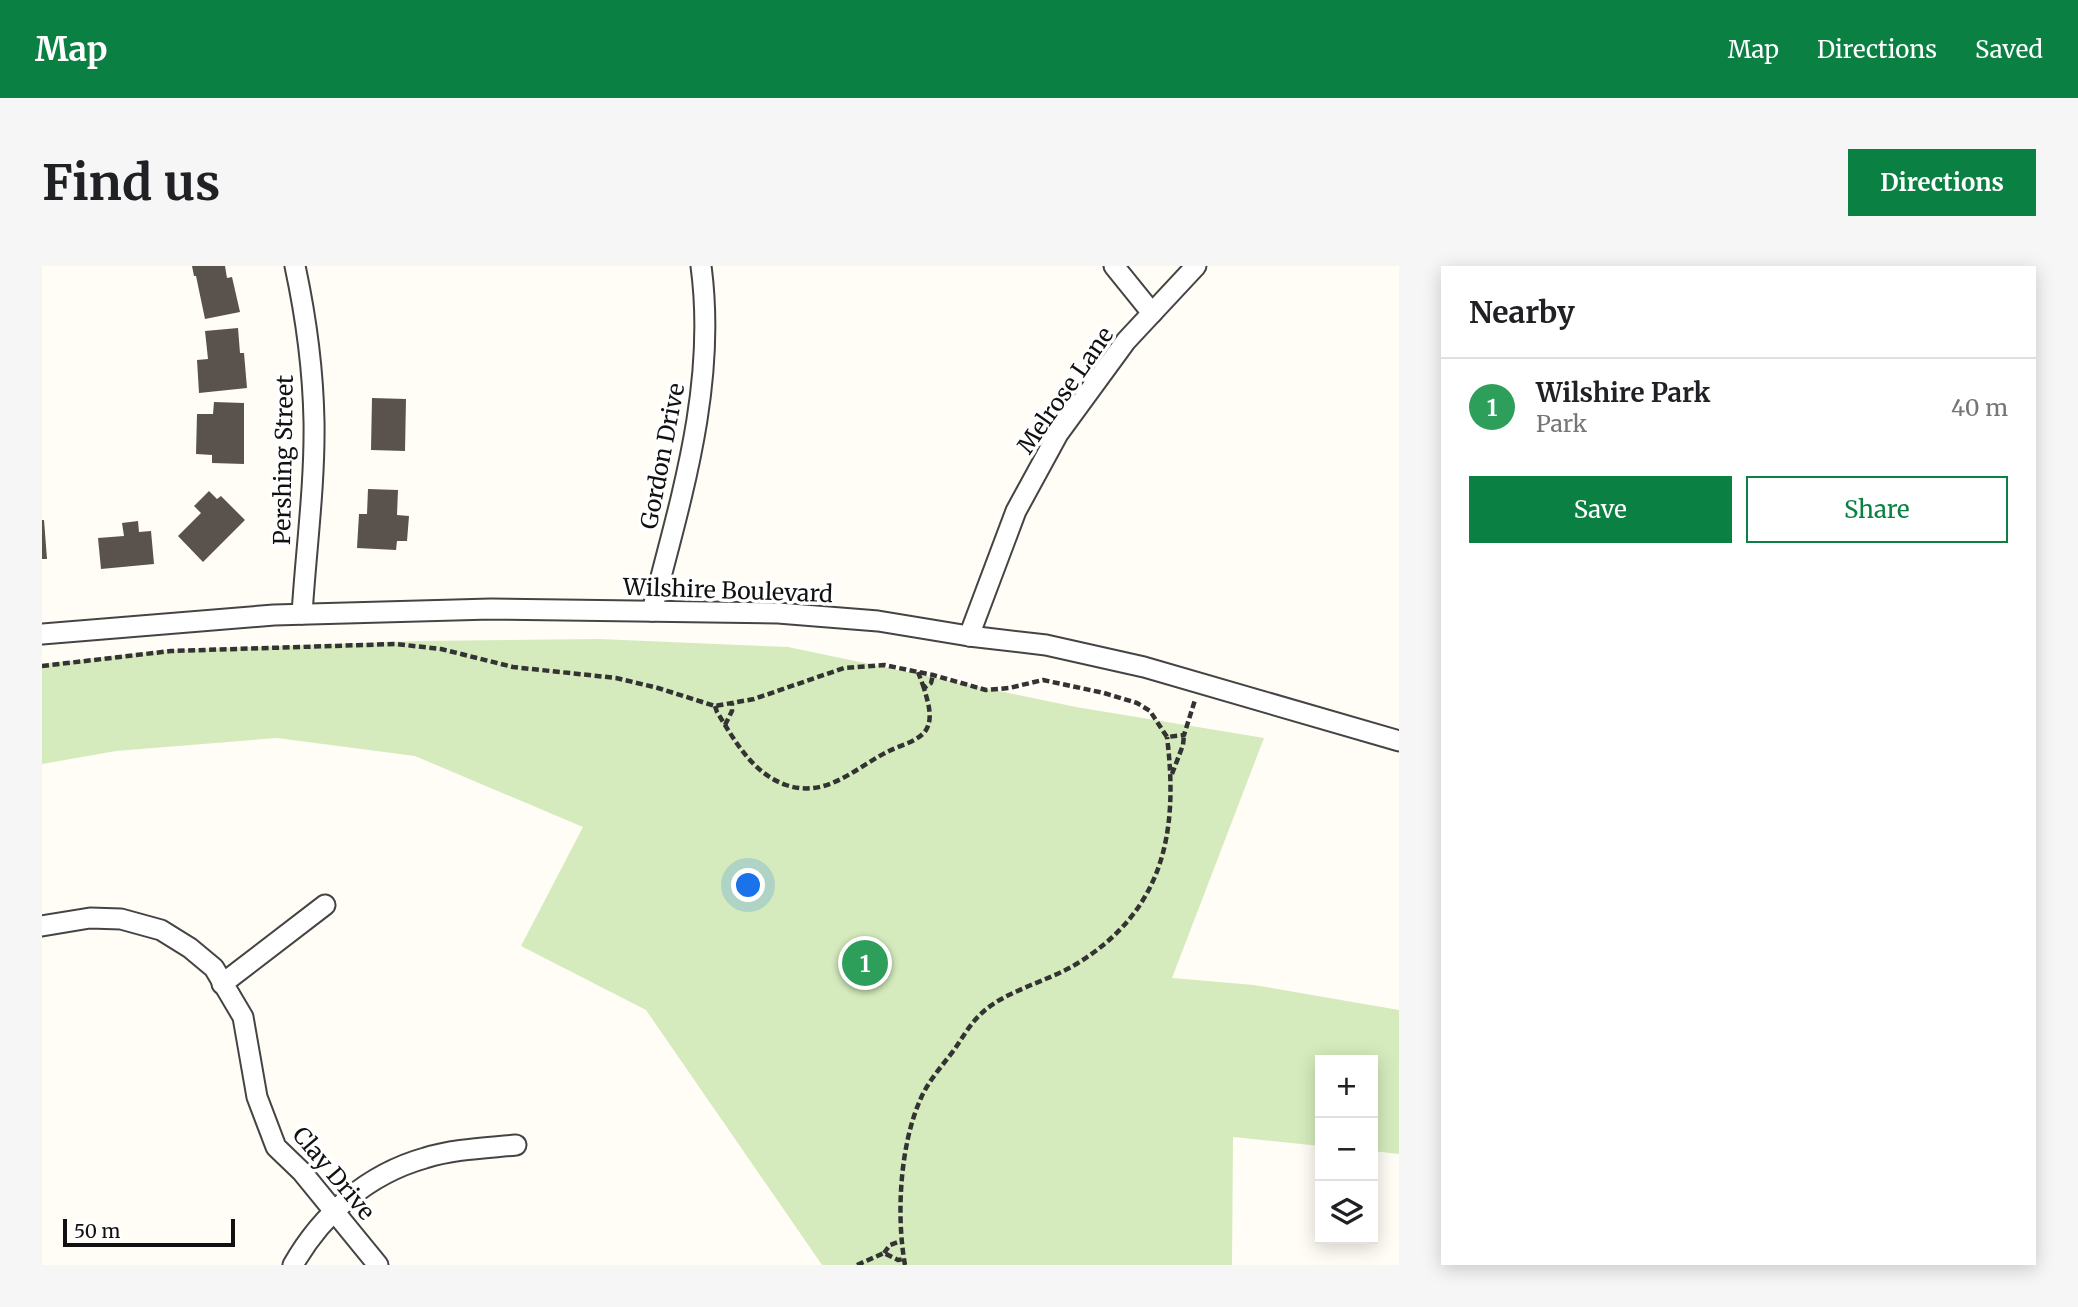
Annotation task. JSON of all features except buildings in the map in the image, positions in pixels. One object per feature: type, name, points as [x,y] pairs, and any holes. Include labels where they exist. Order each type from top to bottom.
[{"type":"street","name":"Pershing Street","points":[[295,266],[309,344],[314,420],[302,614]]},
{"type":"street","name":"Gordon Drive","points":[[652,611],[692,453],[702,392],[705,331],[701,266]]},
{"type":"street","points":[[1114,266],[1152,313]]},
{"type":"street","name":"Melrose Lane","points":[[969,636],[1016,511],[1058,434],[1126,341],[1196,266]]},
{"type":"street","name":"Wilshire Boulevard","points":[[42,634],[302,614],[491,609],[778,613],[878,621],[1045,645],[1144,667],[1399,741]]},
{"type":"street","points":[[222,984],[325,905]]},
{"type":"street","name":"Clay Drive","points":[[42,926],[90,918],[121,919],[161,930],[190,948],[214,968],[243,1017],[257,1097],[276,1147],[302,1172],[378,1265]]},
{"type":"street","points":[[293,1265],[304,1245],[334,1211],[360,1189],[393,1170],[425,1158],[458,1151],[516,1145]]},
{"type":"path","points":[[42,666],[171,651],[396,644],[441,649],[513,667],[616,678],[715,705],[754,699],[844,668],[884,664],[986,690],[1043,680],[1104,692],[1137,703],[1150,711],[1167,737],[1172,776],[1170,822],[1162,862],[1122,930],[1072,966],[982,1012],[932,1077],[913,1116],[906,1144],[901,1241],[904,1262],[884,1253]]},
{"type":"path","points":[[715,705],[748,759],[774,780],[788,786],[806,788],[843,780],[888,751],[920,737],[926,730],[930,712],[918,671]]},
{"type":"path","points":[[924,688],[931,683],[933,675]]},
{"type":"path","points":[[725,725],[732,711],[732,703]]},
{"type":"path","points":[[1172,776],[1191,716]]},
{"type":"path","points":[[1167,737],[1184,735]]},
{"type":"path","points":[[857,1265],[884,1253],[890,1245],[901,1241]]},
{"type":"green space","points":[[599,639],[788,647],[1076,707],[1264,738],[1172,978],[1254,985],[1399,1010],[1399,1154],[1378,1152],[1378,1055],[1315,1055],[1315,1145],[1233,1137],[1232,1265],[822,1265],[646,1010],[521,946],[583,827],[415,756],[277,738],[116,751],[42,764],[42,664],[168,650],[418,641]]},
{"type":"place","name":"Wilshire Park","points":[[865,963]]}]
